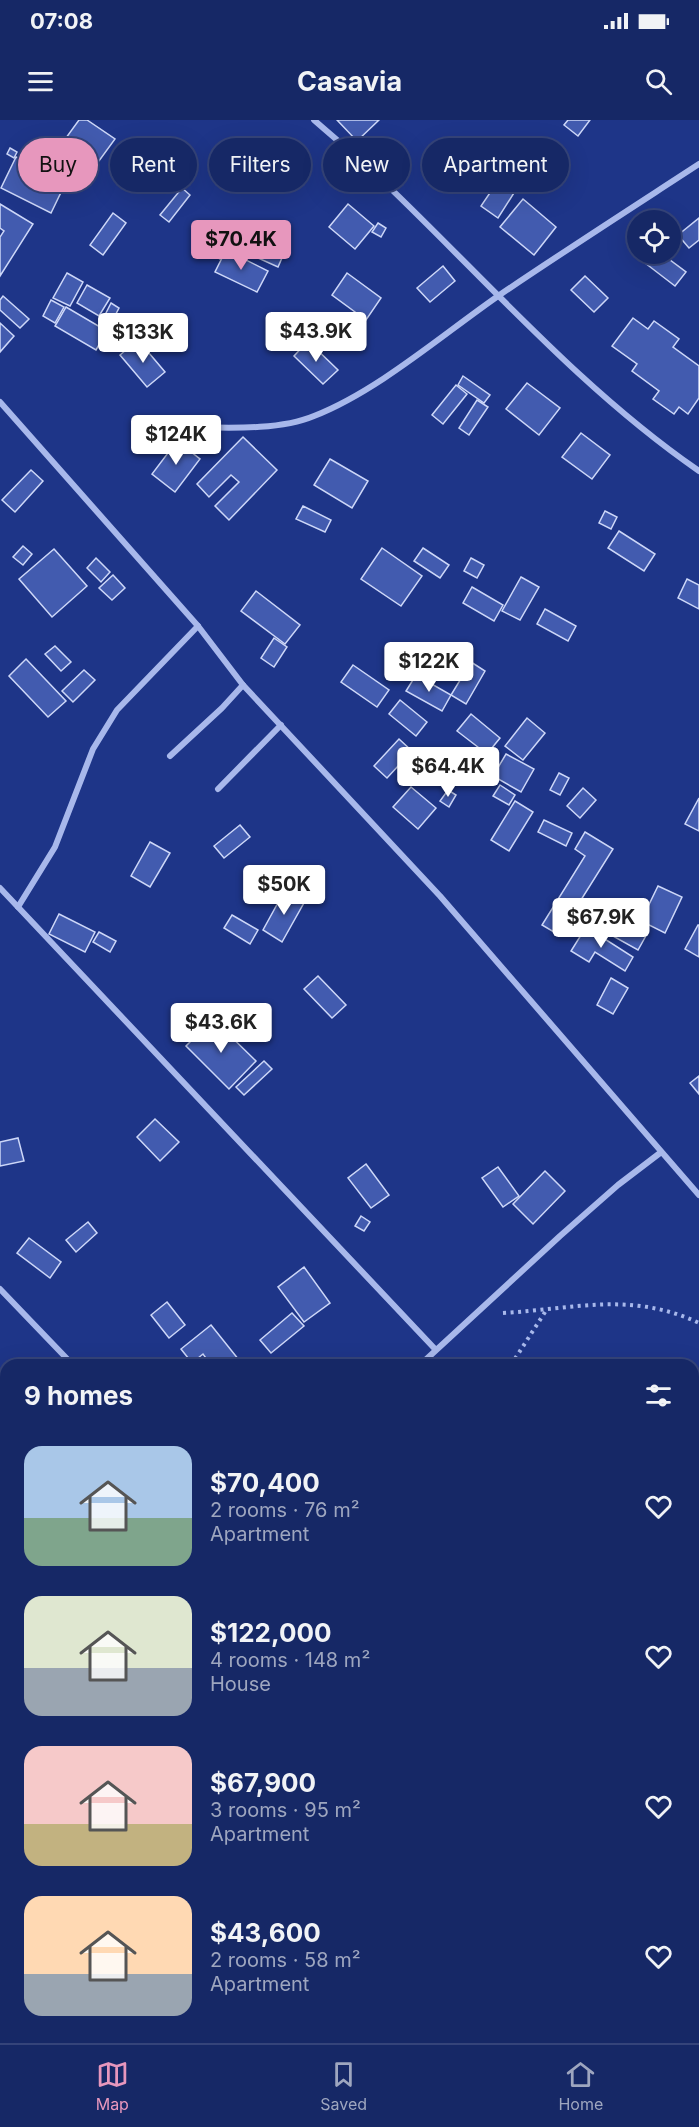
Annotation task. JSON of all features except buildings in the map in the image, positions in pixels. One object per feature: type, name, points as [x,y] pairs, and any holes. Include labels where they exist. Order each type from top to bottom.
[{"type":"street","points":[[314,120],[389,186],[579,375],[664,447],[699,471]]},
{"type":"street","points":[[178,427],[240,427],[284,423],[312,417],[345,401],[408,361],[499,296],[699,164]]},
{"type":"street","points":[[0,402],[198,627],[243,685],[440,896],[699,1196]]},
{"type":"street","points":[[18,907],[55,847],[93,749],[117,710],[198,627]]},
{"type":"street","points":[[170,756],[222,708],[243,685]]},
{"type":"street","points":[[218,789],[280,725]]},
{"type":"street","points":[[0,888],[435,1349]]},
{"type":"street","points":[[426,1359],[618,1185],[660,1153]]},
{"type":"street","points":[[0,1289],[67,1359]]},
{"type":"path","points":[[473,1315],[630,1303],[674,1311],[699,1323]]},
{"type":"path","points":[[516,1359],[548,1309]]}]
